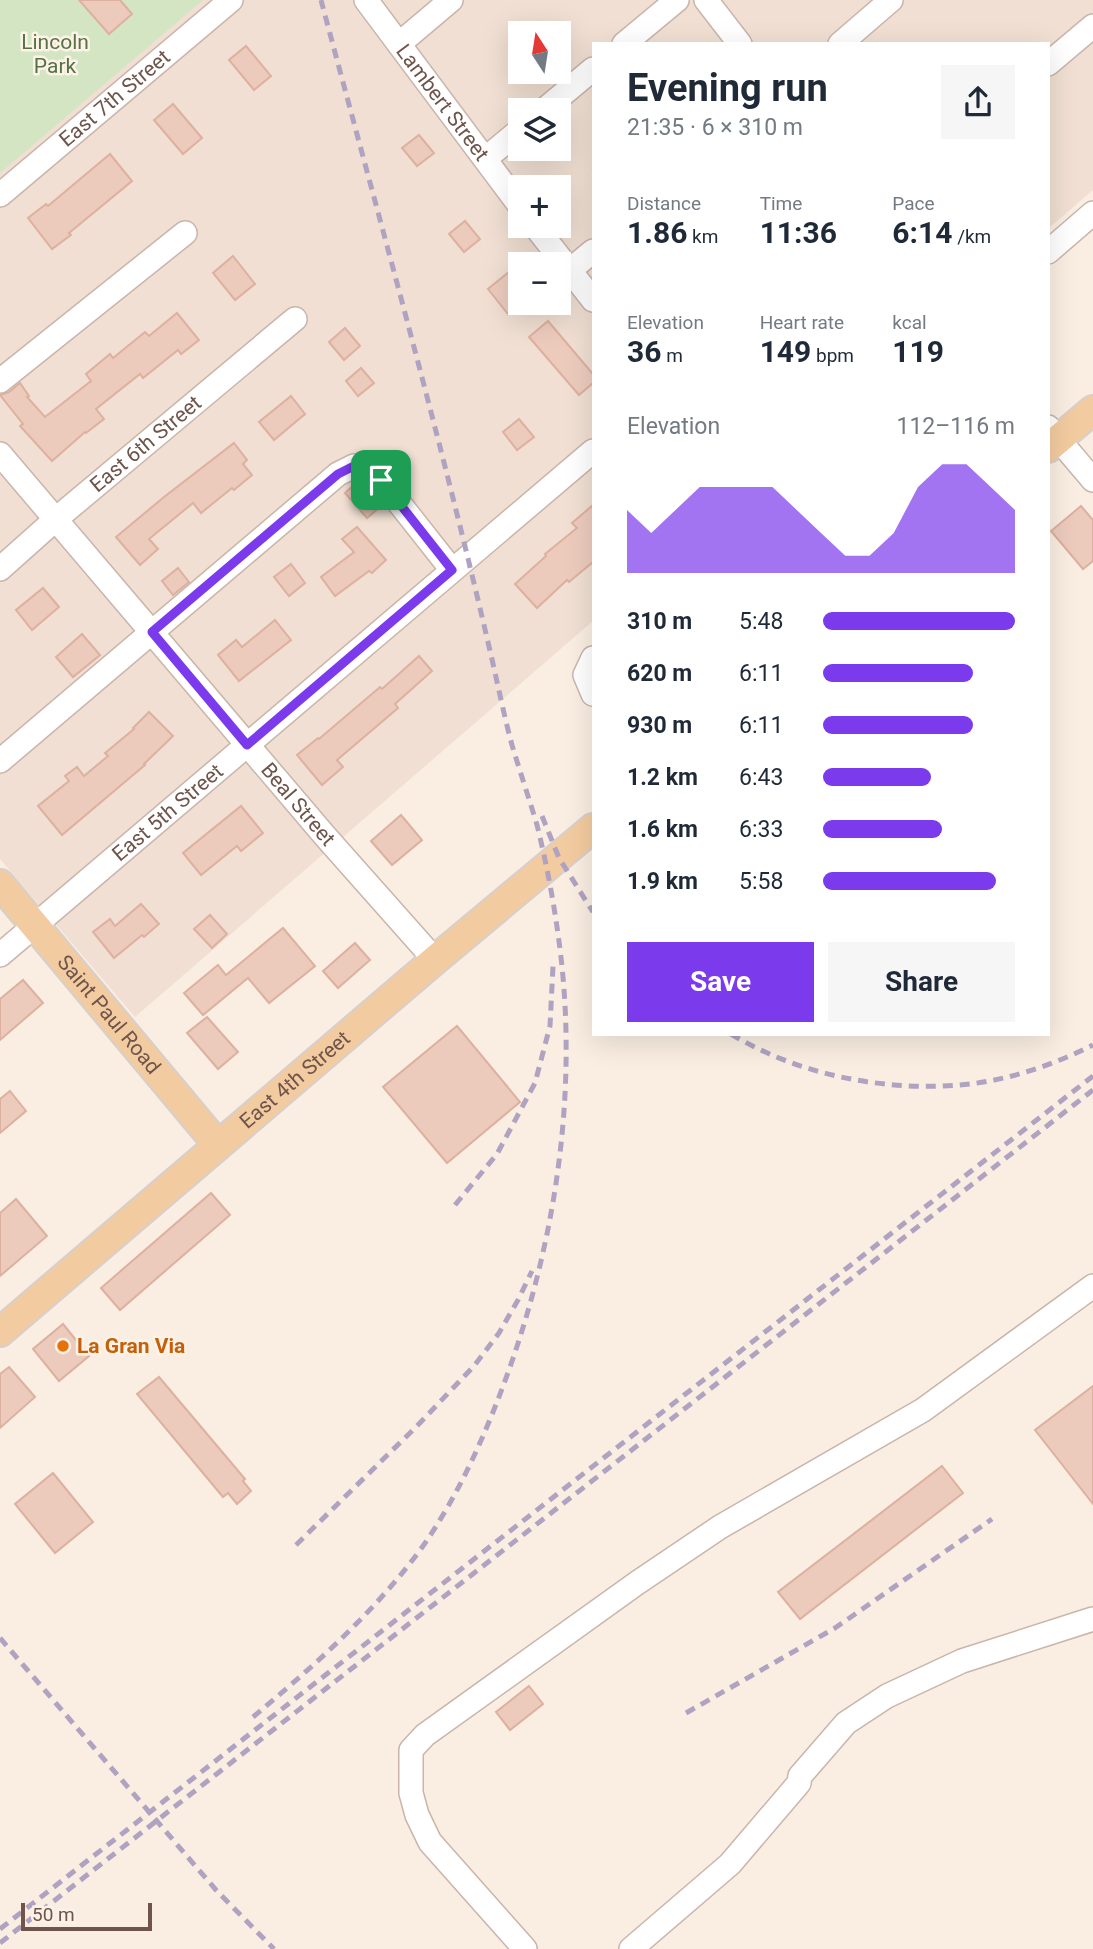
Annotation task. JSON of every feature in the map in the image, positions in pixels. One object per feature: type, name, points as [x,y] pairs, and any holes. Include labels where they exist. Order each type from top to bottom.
[{"type":"main road","points":[[1052,438],[1093,410]]},
{"type":"main road","name":"East 4th Street","points":[[0,1332],[592,829]]},
{"type":"main road","name":"Saint Paul Road","points":[[0,884],[218,1144]]},
{"type":"street","name":"East 7th Street","points":[[0,195],[231,0]]},
{"type":"street","name":"Lambert Street","points":[[366,0],[508,190]]},
{"type":"street","points":[[398,44],[451,0]]},
{"type":"street","points":[[626,42],[677,0]]},
{"type":"street","points":[[706,0],[738,42]]},
{"type":"street","points":[[842,42],[891,0]]},
{"type":"street","points":[[1050,62],[1093,26]]},
{"type":"street","points":[[558,98],[592,70]]},
{"type":"street","points":[[485,159],[508,140]]},
{"type":"street","points":[[1050,250],[1093,213]]},
{"type":"street","points":[[0,382],[185,233]]},
{"type":"street","points":[[544,238],[555,252]]},
{"type":"street","points":[[571,269],[592,252]]},
{"type":"street","points":[[571,273],[592,299]]},
{"type":"street","name":"East 6th Street","points":[[0,569],[295,319]]},
{"type":"street","points":[[1052,438],[1093,480]]},
{"type":"street","name":"East 5th Street","points":[[0,956],[592,452]]},
{"type":"street","name":"Beal Street","points":[[0,454],[325,836],[435,960]]},
{"type":"street","points":[[0,761],[338,474],[354,466],[381,480],[452,570]]},
{"type":"street","points":[[592,660],[585,676],[592,692]]},
{"type":"street","points":[[525,1949],[430,1842],[417,1815],[411,1793],[411,1751],[425,1735],[637,1583],[720,1527],[923,1410],[1093,1286]]},
{"type":"street","points":[[631,1949],[730,1864],[846,1723],[887,1696],[962,1661],[1093,1619]]},
{"type":"shaded area","points":[[0,0],[1093,0],[1093,190],[1050,227],[1050,42],[592,42],[592,622],[135,1017],[0,859]]},
{"type":"green space","name":"Lincoln Park","points":[[0,0],[203,0],[0,173]]},
{"type":"building","points":[[79,0],[120,0],[132,14],[109,34]]},
{"type":"building","points":[[246,46],[271,76],[254,90],[229,60]]},
{"type":"building","points":[[173,104],[202,138],[183,154],[154,120]]},
{"type":"building","points":[[419,135],[434,153],[417,166],[402,148]]},
{"type":"building","points":[[110,154],[132,181],[52,249],[28,218],[46,204],[48,206]]},
{"type":"building","points":[[465,221],[480,239],[464,252],[449,234]]},
{"type":"building","points":[[233,256],[255,284],[235,300],[213,273]]},
{"type":"building","points":[[508,273],[508,314],[488,289]]},
{"type":"building","points":[[177,313],[199,340],[181,354],[178,350],[143,378],[140,374],[96,409],[104,419],[52,461],[20,426],[23,424],[0,395],[20,383],[29,396],[27,397],[45,417],[91,381],[86,374],[110,354],[113,358],[145,332],[149,336]]},
{"type":"building","points":[[548,321],[592,373],[592,384],[579,395],[529,337]]},
{"type":"building","points":[[345,328],[360,346],[344,360],[329,342]]},
{"type":"building","points":[[361,368],[374,383],[358,396],[346,381]]},
{"type":"building","points":[[291,396],[305,414],[274,440],[259,422]]},
{"type":"building","points":[[519,419],[534,437],[517,450],[503,432]]},
{"type":"building","points":[[234,443],[247,460],[243,464],[252,475],[201,513],[193,503],[149,539],[158,549],[140,565],[116,537]]},
{"type":"building","points":[[356,483],[365,487],[381,506],[367,518],[345,493]]},
{"type":"building","points":[[592,506],[592,563],[569,582],[567,580],[537,608],[515,584],[546,556],[545,554],[577,528],[572,523]]},
{"type":"building","points":[[1081,506],[1093,520],[1093,561],[1083,569],[1051,531]]},
{"type":"building","points":[[357,527],[386,560],[372,573],[369,571],[335,596],[321,577],[354,552],[342,539]]},
{"type":"building","points":[[291,564],[305,583],[289,596],[274,577]]},
{"type":"building","points":[[178,568],[189,582],[173,595],[162,581]]},
{"type":"building","points":[[43,588],[59,607],[32,630],[16,610]]},
{"type":"building","points":[[275,620],[291,640],[239,681],[218,655],[236,640],[242,647]]},
{"type":"building","points":[[82,634],[100,655],[73,677],[56,657]]},
{"type":"building","points":[[419,656],[432,671],[395,704],[398,708],[337,760],[343,767],[322,785],[297,755],[380,687],[382,689]]},
{"type":"building","points":[[149,712],[173,736],[145,765],[62,835],[38,806],[69,781],[65,776],[77,767],[84,776],[108,756],[105,753],[134,729]]},
{"type":"building","points":[[241,806],[263,833],[241,851],[237,846],[201,875],[183,853]]},
{"type":"building","points":[[401,815],[422,840],[392,865],[371,841]]},
{"type":"building","points":[[141,904],[159,924],[114,958],[93,932],[110,919],[115,926]]},
{"type":"building","points":[[210,915],[227,934],[212,948],[194,929]]},
{"type":"building","points":[[283,928],[315,966],[269,1003],[248,978],[203,1015],[184,993],[218,965],[226,975]]},
{"type":"building","points":[[355,943],[370,960],[338,988],[323,971]]},
{"type":"building","points":[[23,980],[43,1003],[0,1040],[0,999]]},
{"type":"building","points":[[207,1017],[238,1052],[218,1069],[187,1033]]},
{"type":"building","points":[[457,1026],[520,1102],[447,1163],[383,1087]]},
{"type":"building","points":[[10,1091],[26,1111],[0,1133],[0,1099]]},
{"type":"building","points":[[211,1193],[230,1215],[120,1310],[101,1288]]},
{"type":"building","points":[[16,1199],[47,1236],[0,1276],[0,1213]]},
{"type":"building","points":[[63,1324],[89,1356],[59,1381],[33,1349]]},
{"type":"building","points":[[9,1367],[35,1397],[0,1428],[0,1374]]},
{"type":"building","points":[[159,1377],[245,1479],[243,1481],[251,1491],[237,1504],[228,1493],[223,1497],[137,1394]]},
{"type":"building","points":[[1093,1386],[1093,1504],[1035,1430]]},
{"type":"building","points":[[942,1466],[963,1493],[800,1619],[778,1592]]},
{"type":"building","points":[[53,1473],[93,1522],[55,1553],[15,1504]]},
{"type":"building","points":[[529,1686],[543,1704],[510,1730],[496,1712]]},
{"type":"railway","points":[[253,1717],[321,1658],[365,1615],[423,1546],[454,1496],[495,1407],[516,1351],[533,1293],[547,1234],[564,1115],[564,994],[549,880],[537,825],[509,734],[430,409],[321,0]]},
{"type":"railway","points":[[542,816],[559,858],[592,910]]},
{"type":"railway","points":[[455,1205],[497,1154],[535,1083],[550,1026],[553,966]]},
{"type":"railway","points":[[735,1036],[758,1049],[816,1071],[846,1078],[909,1086],[970,1084],[1002,1078],[1048,1064],[1093,1045]]},
{"type":"railway","points":[[0,1929],[1093,1076]]},
{"type":"railway","points":[[0,1943],[1093,1090]]},
{"type":"railway","points":[[296,1545],[474,1366],[499,1333],[532,1271]]},
{"type":"railway","points":[[686,1713],[835,1628],[992,1519]]},
{"type":"railway","points":[[0,1638],[216,1890],[274,1949]]},
{"type":"place","name":"La Gran Via","points":[[63,1346]]},
{"type":"route","points":[[354,466],[381,480],[452,570],[247,745],[152,632],[338,474],[354,466]]}]
